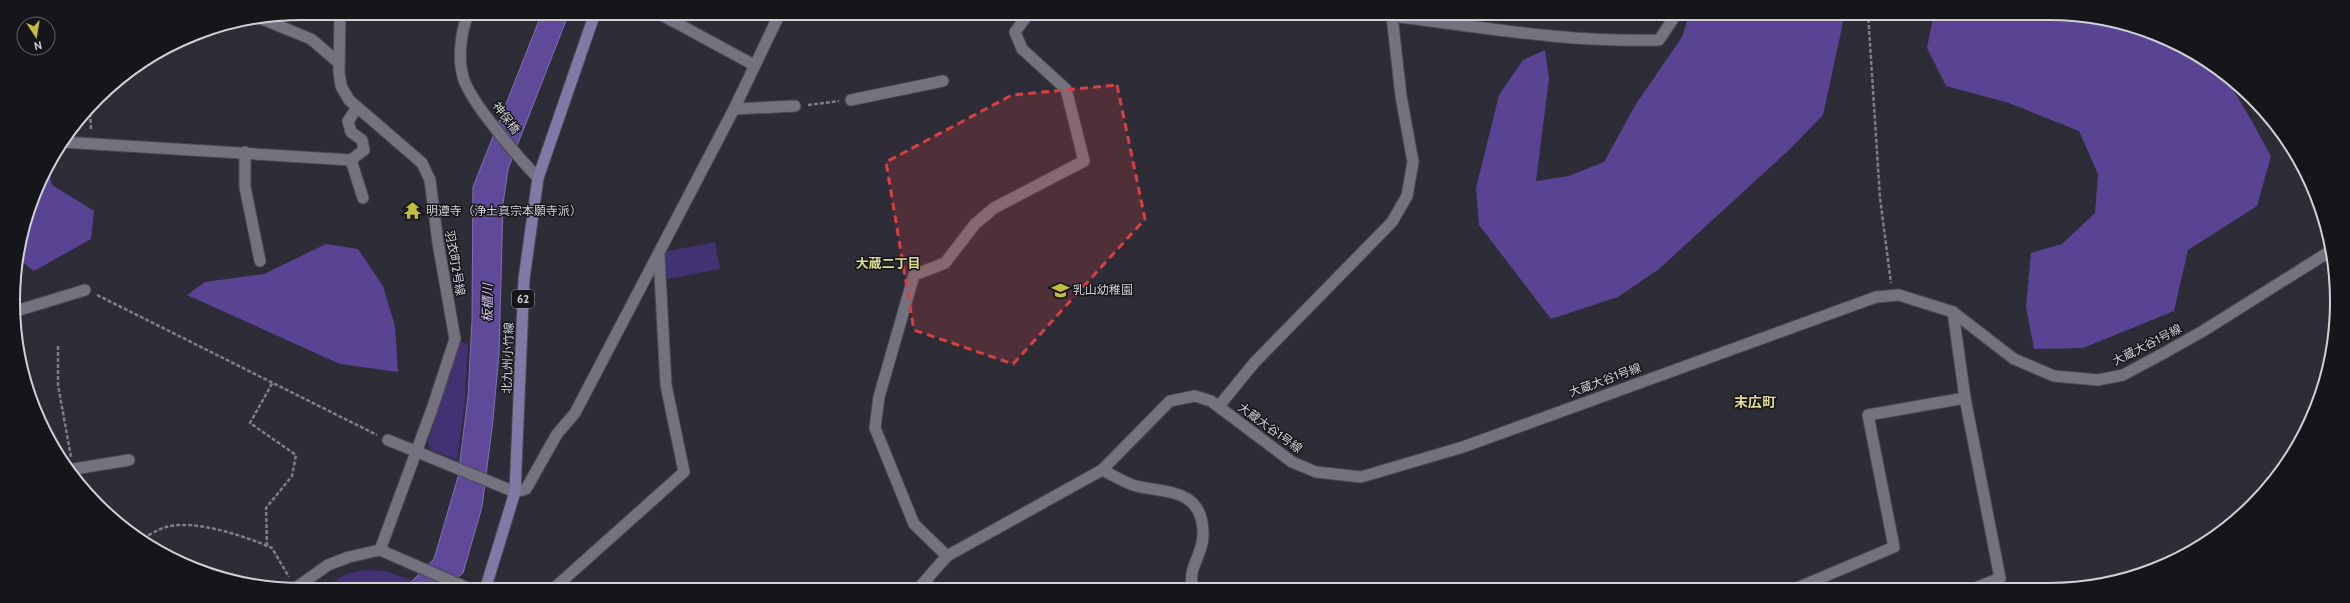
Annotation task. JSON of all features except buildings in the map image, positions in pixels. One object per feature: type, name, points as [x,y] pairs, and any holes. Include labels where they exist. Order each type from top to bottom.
[{"type":"main road","name":"北九州小竹線","points":[[486,583],[515,492],[524,279],[538,178],[593,20]]},
{"type":"street","name":"羽衣町2号線","points":[[340,20],[339,63],[341,86],[349,100],[357,108],[422,163],[430,180],[438,244],[455,339],[380,550]]},
{"type":"street","name":"神保橋","points":[[466,20],[460,49],[464,79],[471,94],[519,158],[538,178]]},
{"type":"street","points":[[671,20],[754,65]]},
{"type":"street","points":[[388,440],[415,453],[515,492],[526,489],[557,434],[575,413],[659,256],[734,109],[776,20]]},
{"type":"street","points":[[947,556],[914,524],[875,428],[879,397],[914,275],[945,263],[975,224],[994,208],[1084,161],[1066,89],[1022,49],[1015,32],[1024,20]]},
{"type":"street","points":[[1219,406],[1254,363],[1392,222],[1406,196],[1414,162],[1401,96],[1392,20]]},
{"type":"street","points":[[1423,20],[1522,33],[1623,41],[1659,40],[1672,20]]},
{"type":"street","points":[[269,22],[311,39],[339,63]]},
{"type":"street","points":[[851,100],[943,81]]},
{"type":"street","points":[[734,109],[796,106]]},
{"type":"street","points":[[69,142],[245,152],[351,160],[364,150],[362,140],[351,132],[348,121],[357,108]]},
{"type":"street","points":[[245,152],[245,187],[260,261]]},
{"type":"street","points":[[351,160],[363,198]]},
{"type":"street","name":"大蔵大谷1号線","points":[[923,583],[947,556],[1102,470],[1170,401],[1195,396],[1219,406],[1292,462],[1316,472],[1361,477],[1463,447],[1840,308],[1876,297],[1899,294],[1953,312],[2014,359],[2054,376],[2098,380],[2123,375],[2203,331],[2326,254]]},
{"type":"street","points":[[560,583],[684,472],[666,385],[659,256]]},
{"type":"street","points":[[20,310],[85,290]]},
{"type":"street","points":[[1953,312],[1965,398],[2000,578],[1988,583]]},
{"type":"street","points":[[1809,583],[1894,547],[1868,415],[1965,398]]},
{"type":"street","points":[[75,469],[128,460]]},
{"type":"street","points":[[1102,470],[1134,485],[1173,491],[1187,497],[1199,513],[1203,532],[1200,556],[1192,573],[1192,583]]},
{"type":"street","points":[[303,583],[328,565],[349,557],[380,550],[455,583]]},
{"type":"path","points":[[1868,20],[1880,198],[1892,285],[1899,294]]},
{"type":"path","points":[[796,106],[851,100]]},
{"type":"path","points":[[90,115],[92,144]]},
{"type":"path","points":[[85,290],[388,440]]},
{"type":"path","points":[[58,346],[58,385],[71,464]]},
{"type":"path","points":[[267,546],[266,508],[292,476],[296,455],[250,423],[273,382]]},
{"type":"path","points":[[146,537],[166,527],[185,525],[219,530],[272,548],[291,582]]},
{"type":"highlighted area","points":[[1117,85],[1145,219],[1013,364],[914,330],[886,162],[1012,95]]},
{"type":"shaded area","points":[[1688,20],[1843,20],[1823,115],[1790,149],[1659,269],[1618,297],[1551,319],[1479,225],[1476,188],[1499,95],[1523,60],[1545,50],[1549,78],[1536,181],[1569,176],[1604,162],[1636,104],[1682,37]]},
{"type":"shaded area","points":[[1933,20],[2048,20],[2085,22],[2103,25],[2139,35],[2173,49],[2205,67],[2232,88],[2271,156],[2257,206],[2188,250],[2174,311],[2083,348],[2034,349],[2026,307],[2031,253],[2062,244],[2095,213],[2098,174],[2079,131],[2009,103],[1946,86],[1927,48]]},
{"type":"shaded area","points":[[50,175],[52,185],[94,211],[91,239],[34,271],[23,262],[25,247],[35,211]]},
{"type":"shaded area","points":[[715,242],[720,269],[667,279],[664,252]]},
{"type":"shaded area","points":[[326,244],[358,249],[383,286],[395,326],[398,372],[340,364],[187,295],[205,282],[264,274]]},
{"type":"shaded area","points":[[460,342],[468,344],[465,401],[457,460],[431,450],[428,442],[442,393]]},
{"type":"shaded area","points":[[366,570],[385,571],[411,580],[408,583],[331,583],[349,573]]},
{"type":"water","name":"板櫃川","points":[[539,20],[566,20],[508,169],[503,204],[499,353],[493,420],[482,507],[463,573],[451,583],[410,583],[434,559],[458,477],[468,396],[472,320],[473,187]]},
{"type":"place","name":"明遵寺（浄土真宗本願寺派）","points":[[413,211]]},
{"type":"place","name":"乳山幼稚園","points":[[1060,290]]},
{"type":"district","name":"大蔵二丁目","points":[[888,263]]},
{"type":"district","name":"末広町","points":[[1755,402]]}]
